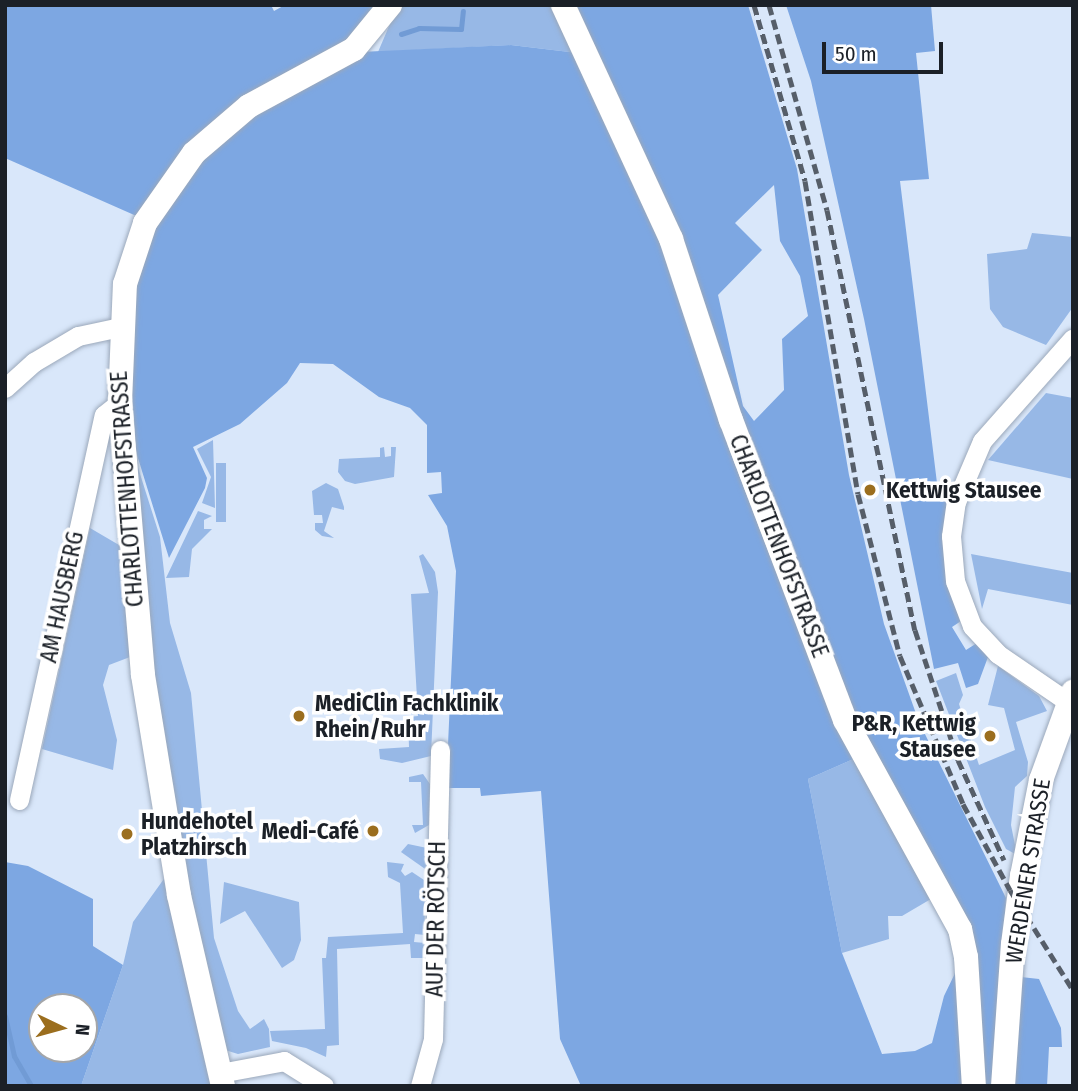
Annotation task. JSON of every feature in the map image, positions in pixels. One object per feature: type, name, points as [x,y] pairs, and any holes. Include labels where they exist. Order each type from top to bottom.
[{"type":"main road","name":"CHARLOTTENHOFSTRASSE","points":[[221,1079],[179,895],[156,760],[133,583],[120,402],[120,327],[135,246],[157,202],[194,153],[249,106],[354,49],[390,5]]},
{"type":"main road","name":"CHARLOTTENHOFSTRASSE","points":[[563,5],[671,239],[731,420],[845,720],[960,929],[966,957],[974,1086]]},
{"type":"main road","name":"WERDENER STRASSE","points":[[1003,1086],[1016,914],[1041,780],[1070,697]]},
{"type":"street","points":[[5,388],[34,362],[78,336],[120,327]]},
{"type":"street","name":"WERDENER STRASSE","points":[[1070,697],[998,654],[972,626],[955,581],[951,536],[956,502],[982,441],[1073,338]]},
{"type":"street","name":"AM HAUSBERG","points":[[19,800],[104,415],[120,402]]},
{"type":"street","name":"AUF DER RÖTSCH","points":[[420,1086],[434,1026],[440,750]]},
{"type":"street","points":[[221,1079],[284,1061],[324,1086]]},
{"type":"shaded area","points":[[5,5],[271,5],[274,11],[285,5],[382,5],[365,31],[284,79],[141,218],[5,158]]},
{"type":"shaded area","points":[[398,5],[554,5],[578,53],[511,45],[378,52]]},
{"type":"shaded area","points":[[570,5],[748,5],[797,169],[849,475],[884,624],[919,722],[1006,898],[994,1086],[980,1086],[969,943],[850,719]],"holes":[[[774,185],[780,241],[800,276],[808,316],[782,339],[784,390],[754,421],[743,406],[718,295],[762,250],[735,223]]]},
{"type":"shaded area","points":[[786,5],[931,5],[935,51],[916,53],[929,179],[900,181],[937,483],[958,488],[961,621],[952,627],[966,650],[977,643],[988,657],[978,684],[966,688],[958,663],[934,669],[864,319],[811,81]]},
{"type":"shaded area","points":[[511,45],[578,53],[640,180],[858,757],[808,779],[842,953],[882,1054],[915,1051],[932,1043],[944,996],[960,963],[968,1086],[581,1086],[560,1039],[541,791],[481,796],[480,788],[446,788],[456,571],[447,526],[428,495],[442,493],[441,472],[427,473],[427,425],[410,408],[379,397],[333,364],[300,363],[287,383],[240,424],[193,447],[207,478],[205,488],[169,558],[137,455],[130,448],[130,306],[152,226],[227,131],[360,52]]},
{"type":"shaded area","points":[[1032,233],[1073,237],[1073,307],[1046,345],[1003,327],[990,309],[987,254],[1027,249]]},
{"type":"shaded area","points":[[1046,393],[1073,398],[1073,479],[988,460]]},
{"type":"shaded area","points":[[213,440],[215,508],[202,503],[211,477],[197,449]]},
{"type":"shaded area","points":[[384,447],[385,457],[391,456],[391,447],[396,447],[394,477],[355,484],[345,481],[338,472],[339,459],[380,457],[380,448]]},
{"type":"shaded area","points":[[134,455],[160,537],[170,623],[191,693],[214,938],[238,1011],[250,1029],[264,1019],[269,1029],[270,1047],[238,1054],[225,1050],[199,950],[152,673]]},
{"type":"shaded area","points":[[216,463],[226,463],[226,522],[216,522]]},
{"type":"shaded area","points":[[326,483],[338,489],[344,507],[344,510],[332,507],[324,531],[334,538],[322,536],[315,530],[315,523],[323,523],[322,515],[314,515],[312,491]]},
{"type":"shaded area","points":[[198,511],[212,516],[204,520],[204,529],[212,529],[192,549],[189,577],[166,578]]},
{"type":"shaded area","points":[[90,528],[119,545],[130,657],[109,665],[103,685],[117,740],[113,770],[42,749]]},
{"type":"shaded area","points":[[423,554],[435,572],[438,592],[431,756],[402,763],[380,759],[379,749],[409,747],[408,717],[418,716],[411,594],[429,593],[419,556]]},
{"type":"shaded area","points":[[971,554],[1073,573],[1073,605],[988,589],[982,609]]},
{"type":"shaded area","points":[[998,666],[1039,696],[1047,711],[1016,722],[1028,762],[1027,776],[1015,787],[1011,825],[1017,855],[1006,849],[985,807],[936,681],[956,673],[963,695],[959,704],[979,765],[1015,750],[1004,708],[988,705]]},
{"type":"shaded area","points":[[858,757],[936,896],[902,916],[888,916],[889,939],[842,953],[808,779]]},
{"type":"shaded area","points":[[423,774],[430,784],[429,825],[415,833],[412,825],[423,825],[421,782],[409,782],[409,777]]},
{"type":"shaded area","points":[[408,844],[427,848],[428,871],[401,852]]},
{"type":"shaded area","points":[[5,862],[28,866],[93,899],[93,946],[123,965],[98,1037],[98,993],[28,993],[28,1063],[89,1063],[81,1086],[5,1086]]},
{"type":"shaded area","points":[[387,862],[404,864],[401,871],[405,876],[412,872],[424,880],[425,935],[415,934],[414,942],[425,943],[424,958],[411,958],[410,944],[337,949],[339,1045],[327,1046],[326,1057],[306,1048],[272,1041],[270,1031],[325,1029],[322,958],[326,958],[328,937],[403,933],[400,883],[388,877]]},
{"type":"shaded area","points":[[166,876],[216,1086],[81,1086],[89,1063],[98,1063],[98,1037],[123,965],[133,922]]},
{"type":"shaded area","points":[[224,882],[299,902],[301,940],[294,960],[282,968],[245,911],[220,924]]},
{"type":"shaded area","points":[[1021,977],[1039,979],[1061,1028],[1062,1047],[1049,1047],[1047,1086],[1014,1086]]},
{"type":"waterway","points":[[401,34],[419,28],[461,29],[463,11]]},
{"type":"waterway","points":[[5,1016],[14,1056],[31,1086]]},
{"type":"railway","points":[[754,5],[805,181],[858,494],[900,656],[963,804],[1010,890],[1073,990]]},
{"type":"railway","points":[[769,5],[827,210],[915,630],[958,760],[1004,860]]},
{"type":"place","name":"Kettwig Stausee","points":[[870,490]]},
{"type":"place","name":"MediClin Fachklinik Rhein/Ruhr","points":[[299,716]]},
{"type":"place","name":"P&R, Kettwig Stausee","points":[[990,736]]},
{"type":"place","name":"Medi-Café","points":[[373,831]]},
{"type":"place","name":"Hundehotel Platzhirsch","points":[[127,834]]}]
